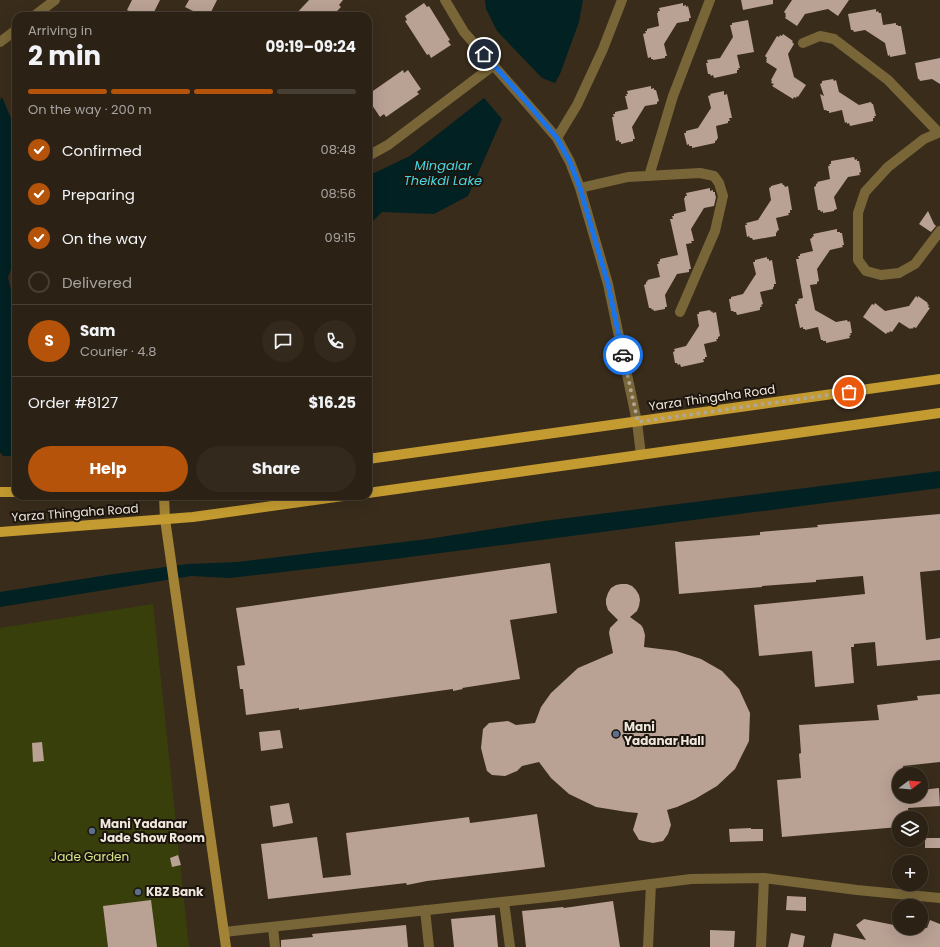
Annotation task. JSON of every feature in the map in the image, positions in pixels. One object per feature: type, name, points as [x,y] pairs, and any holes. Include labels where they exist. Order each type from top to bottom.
[{"type":"main road","name":"Yarza Thingaha Road","points":[[372,458],[940,379]]},
{"type":"main road","points":[[372,491],[940,413]]},
{"type":"main road","points":[[0,492],[12,492]]},
{"type":"main road","name":"Yarza Thingaha Road","points":[[0,532],[193,517],[314,500]]},
{"type":"street","points":[[39,12],[55,0]]},
{"type":"street","points":[[445,0],[464,32],[557,138],[570,162],[580,188],[608,284],[638,422],[641,455]]},
{"type":"street","points":[[557,138],[577,105],[603,49],[622,0]]},
{"type":"street","points":[[649,176],[673,96],[710,0]]},
{"type":"street","points":[[0,42],[12,33]]},
{"type":"street","points":[[803,43],[820,36],[834,39],[888,80],[939,132],[924,139],[888,167],[865,192],[858,213],[858,260],[866,271],[881,275],[899,273],[915,264],[940,231]]},
{"type":"street","points":[[372,154],[388,145],[494,65]]},
{"type":"street","points":[[580,188],[628,177],[700,173],[714,176],[719,183],[723,196],[715,231],[680,312]]},
{"type":"street","points":[[164,500],[165,519],[226,947]]},
{"type":"street","points":[[224,932],[504,902],[691,879],[764,878],[857,890],[940,898]]},
{"type":"street","points":[[761,947],[764,878]]},
{"type":"street","points":[[648,947],[651,884]]},
{"type":"street","points":[[504,902],[510,947]]},
{"type":"street","points":[[425,910],[429,947]]},
{"type":"street","points":[[273,927],[275,947]]},
{"type":"green space","name":"Jade Garden","points":[[153,604],[189,947],[0,947],[0,628]]},
{"type":"water","points":[[485,0],[583,0],[579,22],[560,74],[555,83],[542,78],[497,31],[486,9]]},
{"type":"water","points":[[2,97],[12,121],[12,267],[8,277],[12,294],[12,456],[3,456],[0,452],[0,100]]},
{"type":"water","name":"Mingalar Theikdi Lake","points":[[484,98],[502,119],[468,196],[434,214],[382,212],[372,222],[372,174],[410,156]]},
{"type":"water","points":[[940,471],[940,488],[386,560],[230,578],[191,576],[0,607],[0,592],[114,574],[188,564],[238,562],[428,539],[544,521]]},
{"type":"building","points":[[132,0],[160,0],[154,12],[131,12],[127,10]]},
{"type":"building","points":[[189,0],[217,0],[211,12],[195,12],[185,7]]},
{"type":"building","points":[[309,0],[343,0],[339,5],[341,7],[336,12],[298,12]]},
{"type":"building","points":[[741,0],[773,0],[773,4],[743,10]]},
{"type":"building","points":[[792,0],[849,0],[838,16],[828,9],[805,14],[797,26],[785,18],[786,14],[784,12]]},
{"type":"building","points":[[424,3],[427,7],[429,6],[450,40],[448,41],[451,45],[431,58],[429,54],[427,55],[405,21],[407,20],[405,16]]},
{"type":"building","points":[[683,3],[683,6],[688,6],[691,18],[689,18],[689,21],[677,23],[664,44],[667,56],[665,56],[665,58],[653,60],[651,57],[648,58],[643,34],[646,33],[645,31],[647,31],[647,29],[659,26],[657,13],[660,11],[659,8]]},
{"type":"building","points":[[876,9],[876,12],[878,11],[881,13],[883,25],[896,23],[896,25],[901,26],[906,54],[890,57],[890,55],[888,56],[885,43],[865,30],[854,32],[851,30],[848,14]]},
{"type":"building","points":[[748,20],[754,52],[737,55],[740,68],[738,68],[739,70],[737,70],[737,73],[714,78],[713,75],[711,76],[708,74],[706,63],[708,63],[707,60],[720,58],[733,37],[730,25],[732,25],[732,23]]},
{"type":"building","points":[[783,34],[793,41],[792,42],[794,44],[788,54],[794,77],[806,85],[798,97],[794,97],[793,99],[772,86],[774,84],[771,83],[771,80],[777,69],[766,62],[767,58],[765,56],[777,36],[782,36]]},
{"type":"building","points":[[940,58],[940,84],[932,79],[920,81],[918,79],[915,63]]},
{"type":"building","points":[[403,70],[404,73],[408,70],[421,89],[417,92],[419,94],[386,117],[384,114],[380,117],[372,105],[372,92]]},
{"type":"building","points":[[833,79],[834,81],[836,80],[839,92],[859,105],[871,102],[873,104],[876,116],[874,116],[875,118],[873,118],[873,121],[850,126],[849,123],[845,123],[842,110],[829,113],[829,111],[824,110],[820,94],[824,96],[820,84],[822,81]]},
{"type":"building","points":[[651,86],[651,89],[654,88],[654,90],[656,90],[659,101],[657,104],[645,106],[632,127],[635,139],[633,139],[633,141],[621,144],[619,140],[616,141],[612,117],[614,117],[613,114],[615,114],[615,112],[628,109],[625,96],[628,94],[627,91]]},
{"type":"building","points":[[724,91],[724,95],[727,94],[732,118],[729,118],[730,121],[728,121],[728,123],[716,126],[718,138],[715,143],[692,148],[689,144],[687,145],[684,133],[686,133],[686,131],[698,128],[711,108],[708,96],[711,95],[710,94]]},
{"type":"building","points":[[854,157],[855,160],[857,159],[857,161],[859,161],[861,172],[859,173],[860,175],[848,177],[834,197],[837,209],[834,211],[821,212],[818,210],[814,187],[818,183],[817,182],[830,179],[828,166],[830,166],[829,164],[831,164],[831,161]]},
{"type":"building","points":[[782,183],[785,187],[788,186],[792,210],[788,213],[789,215],[776,218],[779,230],[776,233],[776,236],[753,240],[749,236],[747,237],[746,223],[758,220],[771,200],[769,188]]},
{"type":"building","points":[[710,188],[710,191],[713,190],[713,192],[715,192],[716,197],[714,206],[704,208],[691,229],[694,241],[686,244],[691,269],[689,269],[689,272],[677,274],[665,295],[667,307],[665,307],[665,309],[654,311],[653,309],[652,310],[649,308],[644,285],[648,281],[647,280],[660,277],[657,264],[659,264],[658,262],[660,259],[678,255],[670,219],[673,219],[672,216],[674,216],[674,214],[686,211],[684,198],[687,196],[686,193]]},
{"type":"building","points":[[928,211],[936,226],[931,232],[919,224]]},
{"type":"building","points":[[837,229],[837,232],[842,233],[844,245],[842,245],[843,247],[830,250],[817,269],[819,281],[817,284],[810,285],[815,310],[836,322],[847,320],[848,322],[850,321],[852,333],[850,333],[850,338],[826,343],[826,341],[821,340],[818,327],[805,330],[803,327],[800,328],[795,304],[799,301],[798,299],[803,298],[796,259],[799,259],[798,256],[800,256],[800,254],[813,251],[810,239],[814,236],[813,234]]},
{"type":"building","points":[[767,257],[769,261],[772,260],[776,284],[774,284],[773,289],[760,292],[763,304],[761,305],[762,307],[760,307],[760,310],[737,315],[736,312],[731,311],[729,299],[731,299],[731,297],[743,294],[756,274],[753,262],[755,262],[755,260]]},
{"type":"building","points":[[916,296],[928,303],[928,307],[930,308],[916,328],[914,327],[910,329],[899,322],[892,332],[890,331],[886,334],[863,317],[872,304],[874,305],[875,303],[885,311],[909,306]]},
{"type":"building","points":[[710,310],[713,313],[716,312],[720,336],[716,339],[717,341],[704,344],[707,357],[703,359],[704,362],[681,367],[680,364],[678,365],[675,363],[673,352],[675,351],[674,349],[686,346],[699,326],[697,314],[699,314],[699,312]]},
{"type":"building","points":[[940,514],[940,570],[920,572],[926,640],[940,638],[940,660],[877,666],[875,642],[854,644],[854,647],[851,647],[854,683],[815,687],[812,651],[759,656],[754,605],[865,594],[863,576],[816,580],[816,582],[679,594],[675,542],[760,535],[760,532],[818,527],[817,525]]},
{"type":"building","points":[[550,563],[557,613],[510,620],[520,679],[462,688],[463,689],[453,691],[453,689],[299,710],[299,708],[246,715],[243,689],[240,689],[237,666],[245,665],[236,608]]},
{"type":"building","name":"Mani Yadanar Hall","points":[[621,584],[632,586],[639,595],[640,600],[637,611],[630,617],[643,628],[645,635],[644,647],[676,651],[701,659],[722,671],[739,689],[750,713],[749,741],[735,769],[717,786],[695,799],[667,810],[671,825],[668,834],[663,841],[653,843],[639,840],[633,830],[638,813],[596,807],[569,794],[551,778],[539,762],[522,766],[517,771],[505,776],[492,775],[487,771],[481,748],[483,729],[489,723],[508,721],[516,725],[535,723],[541,707],[551,693],[578,668],[613,653],[609,633],[610,628],[618,620],[608,610],[606,599],[611,588]]},
{"type":"building","points":[[940,694],[940,762],[892,767],[892,803],[928,803],[928,789],[939,788],[940,806],[908,808],[908,811],[892,811],[892,828],[782,837],[777,780],[801,778],[799,725],[879,720],[877,705],[918,700],[917,696]]},
{"type":"building","points":[[280,730],[283,748],[261,751],[259,732]]},
{"type":"building","points":[[42,742],[44,761],[33,762],[32,743]]},
{"type":"building","points":[[289,803],[293,823],[273,827],[270,806]]},
{"type":"building","points":[[537,814],[545,867],[427,881],[407,885],[406,883],[268,899],[261,844],[317,837],[323,878],[351,875],[346,833],[469,817],[470,823]]},
{"type":"building","points":[[729,829],[763,829],[763,841],[730,842]]},
{"type":"building","points":[[928,838],[940,838],[940,848],[925,848],[928,847]]},
{"type":"building","points":[[178,855],[181,865],[172,867],[170,858]]},
{"type":"building","points":[[787,896],[806,897],[806,911],[786,910]]},
{"type":"building","points":[[151,900],[157,947],[108,947],[103,906]]},
{"type":"building","points":[[613,901],[620,947],[526,947],[522,911],[564,908]]},
{"type":"building","points":[[495,915],[498,947],[454,947],[451,919]]},
{"type":"building","points":[[864,919],[892,925],[892,935],[928,935],[928,925],[930,920],[940,924],[940,947],[831,947],[834,933],[866,940],[856,925]]},
{"type":"building","points":[[406,925],[408,947],[281,947],[281,940],[313,937],[312,934]]},
{"type":"building","points":[[710,930],[735,931],[734,947],[710,947]]},
{"type":"building","points":[[791,933],[805,936],[803,947],[788,947]]},
{"type":"way so far","points":[[623,355],[638,422],[849,392]]},
{"type":"place","name":"Mani Yadanar Hall","points":[[616,734]]},
{"type":"place","name":"Mani Yadanar Jade Show Room","points":[[92,831]]},
{"type":"place","name":"KBZ Bank","points":[[138,892]]},
{"type":"route","points":[[484,54],[557,138],[570,162],[580,188],[608,284],[623,355]]}]
